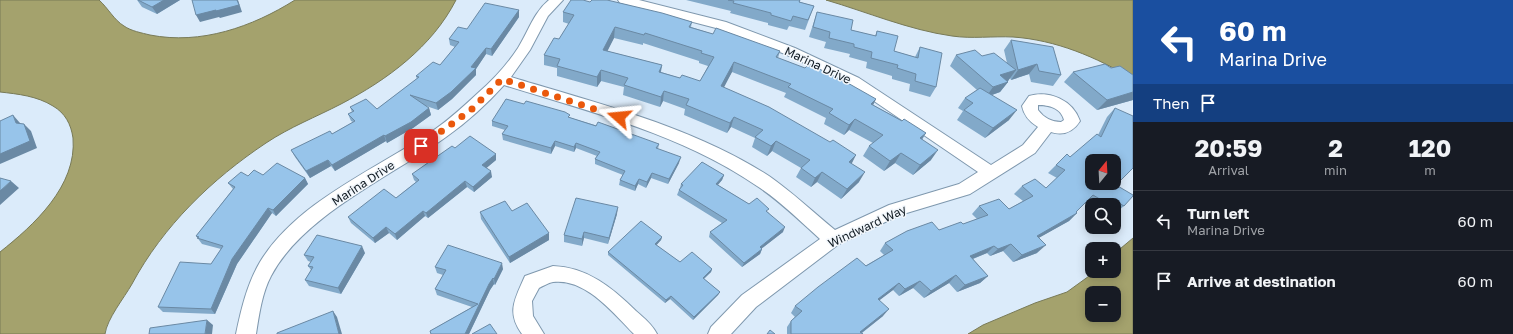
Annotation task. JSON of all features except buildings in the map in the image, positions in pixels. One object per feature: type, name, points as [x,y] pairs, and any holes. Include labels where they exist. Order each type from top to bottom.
[{"type":"street","name":"Marina Drive","points":[[246,334],[250,307],[268,264],[304,224],[347,192],[433,139],[471,110],[502,79],[526,45],[543,13],[557,0]]},
{"type":"street","name":"Marina Drive","points":[[624,0],[721,25],[790,51],[854,81],[904,113],[990,173]]},
{"type":"street","points":[[502,79],[663,130],[714,152],[764,182],[832,239]]},
{"type":"street","name":"Windward Way","points":[[718,334],[749,301],[832,239],[895,210],[964,189],[1029,149],[1048,126]]},
{"type":"street","points":[[534,334],[522,319],[523,301],[532,282],[552,274],[575,276],[604,294],[647,334]]},
{"type":"shaded area","points":[[0,0],[99,0],[117,21],[137,32],[150,35],[188,38],[244,26],[279,10],[295,0],[456,0],[434,33],[407,61],[358,95],[275,137],[227,172],[190,205],[158,243],[144,263],[129,290],[112,315],[105,334],[0,334],[0,252],[39,217],[61,188],[68,172],[72,156],[73,138],[67,119],[53,106],[34,98],[0,92]]},
{"type":"shaded area","points":[[826,0],[1133,0],[1133,79],[1090,57],[1045,42],[1013,37],[952,36],[920,30]]},
{"type":"shaded area","points":[[1133,238],[1133,334],[968,334],[983,325],[1035,303],[1067,292],[1086,278],[1121,278],[1121,248]]},
{"type":"route","points":[[421,146],[433,139],[471,110],[502,79],[619,117]]}]
